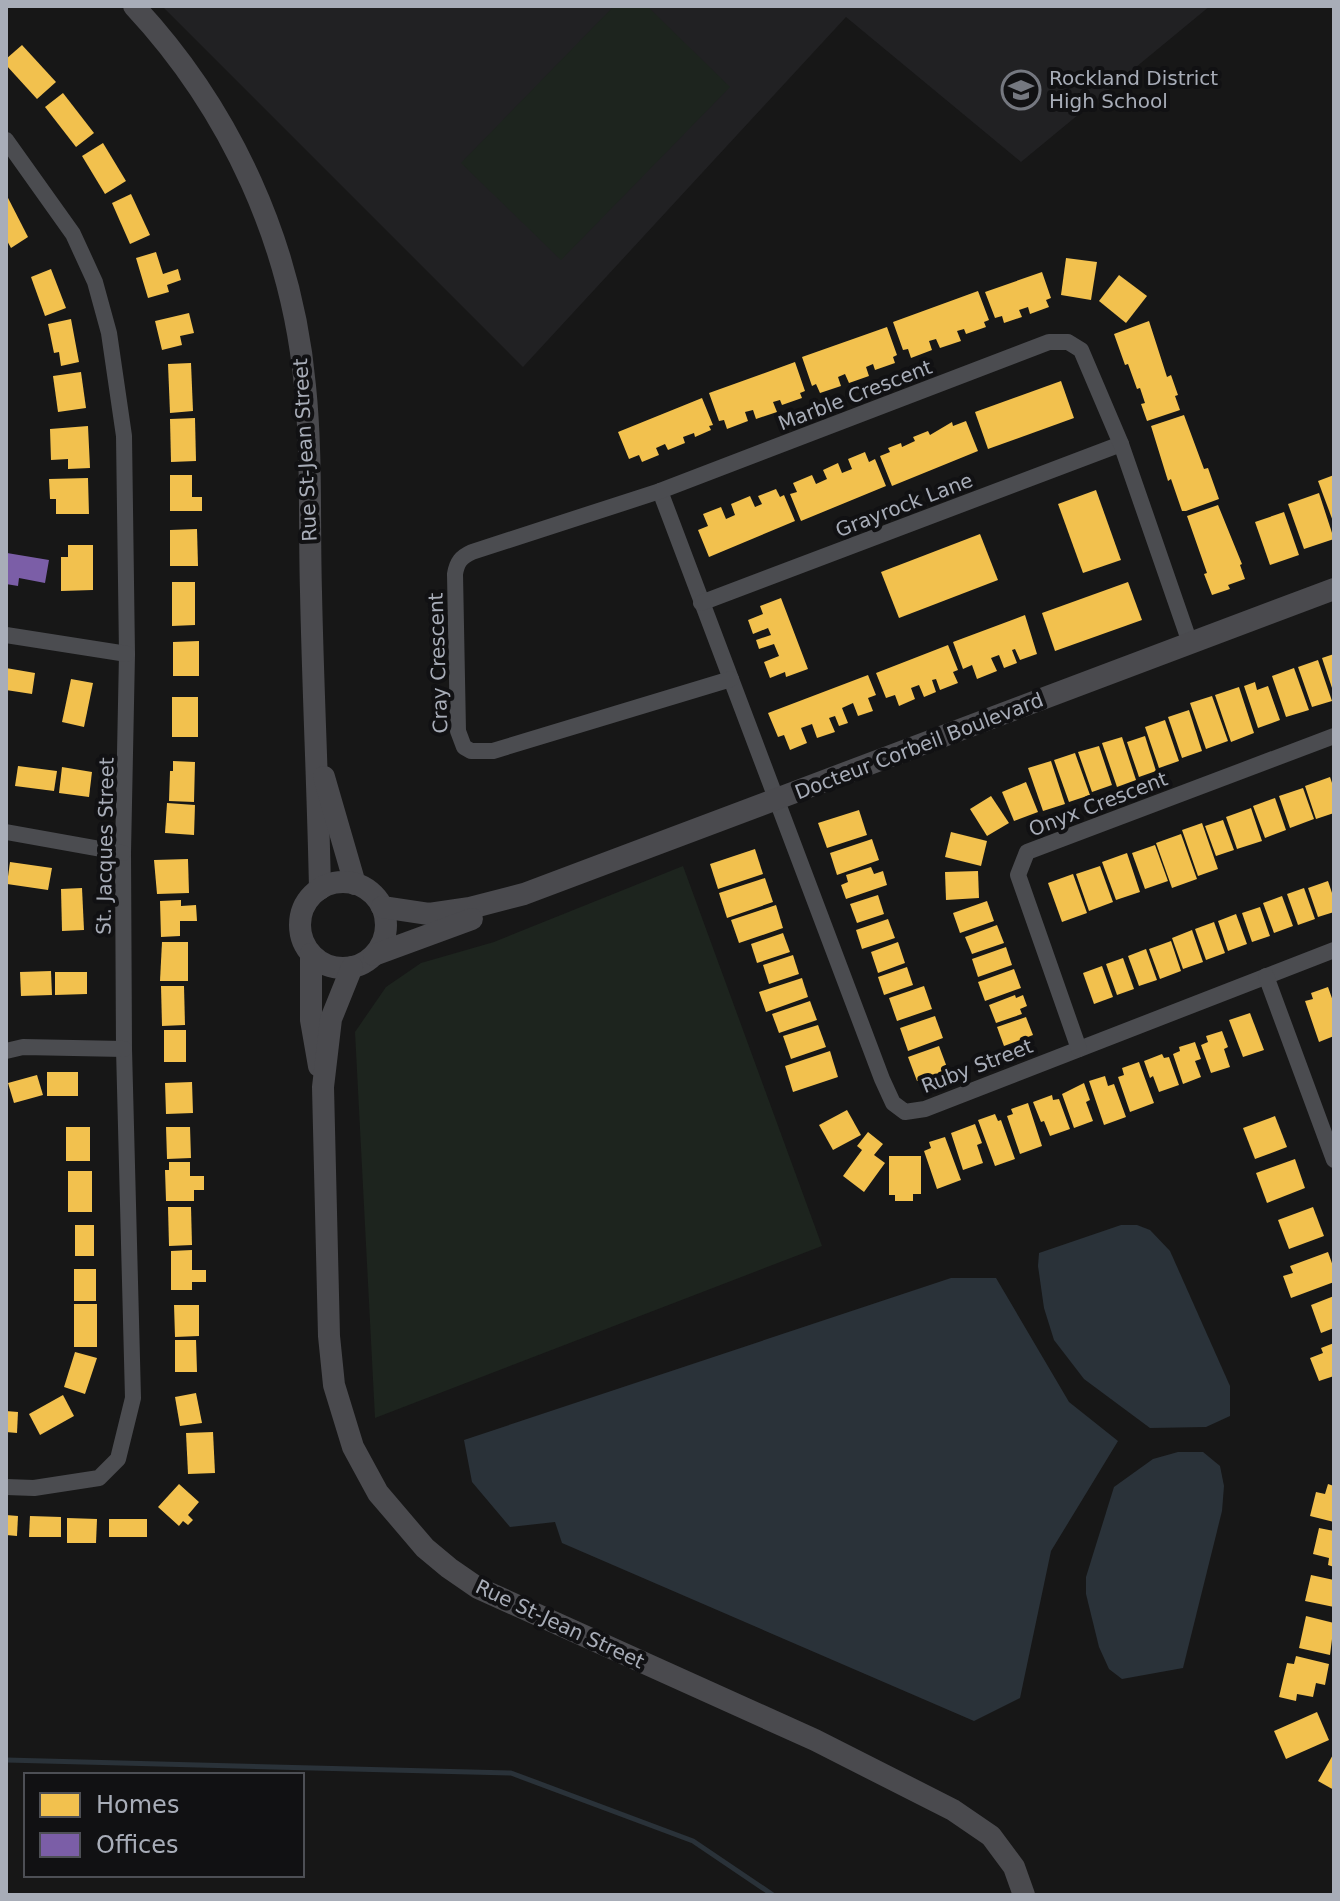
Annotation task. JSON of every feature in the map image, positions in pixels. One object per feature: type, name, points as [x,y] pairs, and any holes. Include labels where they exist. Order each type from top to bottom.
[{"type":"main road","name":"Rue St-Jean Street","points":[[134,6],[192,76],[242,160],[276,244],[294,313],[307,408],[320,889],[309,898],[300,926],[303,941],[311,954],[311,1020],[323,1087]]},
{"type":"main road","name":"Docteur Corbeil Boulevard","points":[[374,955],[472,919],[504,901],[1334,589]]},
{"type":"main road","name":"Rue St-Jean Street","points":[[314,746],[355,884]]},
{"type":"main road","points":[[311,954],[322,963],[337,968],[352,967],[374,955],[386,932],[386,919],[375,897],[355,884],[331,884],[320,889]]},
{"type":"main road","name":"Docteur Corbeil Boulevard","points":[[382,907],[429,914],[504,901]]},
{"type":"main road","name":"Rue St-Jean Street","points":[[352,967],[331,1019],[323,1087],[329,1336],[334,1385],[344,1422],[365,1472],[378,1493],[407,1530],[449,1568],[491,1594],[815,1740],[953,1810],[991,1836],[1014,1867],[1024,1895]]},
{"type":"street","name":"St. Jacques Street","points":[[6,140],[73,234],[95,282],[109,333],[124,436],[127,654],[123,853],[124,1049],[133,1398],[118,1459],[99,1478],[34,1488],[6,1487]]},
{"type":"street","name":"Marble Crescent","points":[[660,491],[1049,342],[1068,342],[1081,350],[1121,444],[1190,643]]},
{"type":"street","name":"Grayrock Lane","points":[[701,603],[1121,444]]},
{"type":"street","points":[[660,491],[777,800]]},
{"type":"street","name":"Cray Crescent","points":[[660,491],[462,557],[455,574],[460,740],[471,751],[493,751],[731,679]]},
{"type":"street","points":[[6,635],[127,654]]},
{"type":"street","name":"Onyx Crescent","points":[[1079,1049],[1018,875],[1027,852],[1334,736]]},
{"type":"street","name":"Ruby Street","points":[[777,800],[893,1103],[905,1112],[925,1109],[1334,950]]},
{"type":"street","points":[[6,832],[123,853]]},
{"type":"street","points":[[1266,976],[1334,1160]]},
{"type":"street","points":[[6,1051],[23,1047],[124,1049]]},
{"type":"shaded area","points":[[162,6],[1210,6],[1021,162],[846,17],[523,367]]},
{"type":"shaded area","points":[[614,6],[647,6],[730,87],[561,260],[461,163]]},
{"type":"shaded area","points":[[683,866],[822,1246],[375,1418],[355,1032],[386,987],[421,963],[494,942]]},
{"type":"shaded area","points":[[1121,1225],[1137,1225],[1150,1230],[1170,1251],[1230,1386],[1230,1416],[1206,1427],[1150,1428],[1084,1379],[1054,1340],[1044,1308],[1039,1253]]},
{"type":"shaded area","points":[[951,1278],[996,1278],[1069,1402],[1118,1441],[1051,1551],[1020,1698],[974,1721],[562,1543],[555,1522],[510,1527],[472,1482],[464,1440]]},
{"type":"shaded area","points":[[1178,1452],[1203,1452],[1220,1466],[1224,1486],[1222,1511],[1183,1668],[1122,1679],[1109,1669],[1099,1647],[1086,1594],[1086,1577],[1114,1487],[1153,1459]]},
{"type":"building: Homes","points":[[22,45],[56,82],[37,99],[6,65],[6,59]]},
{"type":"building: Homes","points":[[63,93],[94,133],[76,147],[45,107]]},
{"type":"building: Homes","points":[[103,143],[126,181],[105,194],[82,156]]},
{"type":"building: Homes","points":[[6,194],[28,237],[11,248],[6,239]]},
{"type":"building: Homes","points":[[131,194],[150,235],[130,244],[112,203]]},
{"type":"building: Homes","points":[[156,252],[163,274],[178,269],[181,280],[167,285],[169,292],[148,298],[136,258]]},
{"type":"building: Homes","points":[[1066,258],[1097,262],[1091,300],[1061,295]]},
{"type":"building: Homes","points":[[51,269],[66,308],[45,316],[31,277]]},
{"type":"building: Homes","points":[[1042,272],[1051,298],[1046,300],[1049,307],[1030,314],[1028,307],[1019,310],[1022,317],[1004,323],[1002,316],[995,318],[985,292]]},
{"type":"building: Homes","points":[[1119,275],[1147,296],[1126,323],[1099,301]]},
{"type":"building: Homes","points":[[978,291],[989,320],[984,322],[986,327],[966,334],[964,329],[957,331],[961,341],[940,348],[936,339],[929,341],[932,350],[911,358],[908,349],[903,350],[893,322]]},
{"type":"building: Homes","points":[[189,313],[194,333],[180,336],[182,345],[162,350],[155,321]]},
{"type":"building: Homes","points":[[71,319],[79,362],[61,366],[59,352],[54,353],[48,324]]},
{"type":"building: Homes","points":[[1149,321],[1167,377],[1171,375],[1178,395],[1175,396],[1180,410],[1147,421],[1140,388],[1137,389],[1128,364],[1125,365],[1114,334]]},
{"type":"building: Homes","points":[[887,327],[897,355],[893,357],[895,363],[875,370],[873,364],[866,367],[869,376],[849,383],[845,374],[838,377],[841,386],[820,393],[816,384],[812,386],[802,357]]},
{"type":"building: Homes","points":[[795,362],[805,391],[800,393],[802,398],[782,405],[780,400],[773,402],[777,412],[756,419],[753,410],[745,412],[748,421],[727,429],[724,420],[719,421],[709,393]]},
{"type":"building: Homes","points":[[191,363],[193,411],[170,413],[168,364]]},
{"type":"building: Homes","points":[[81,372],[86,408],[58,412],[53,376]]},
{"type":"building: Homes","points":[[1061,381],[1074,418],[988,449],[975,412]]},
{"type":"building: Homes","points":[[702,398],[713,425],[709,426],[711,430],[695,437],[694,433],[683,437],[685,443],[668,450],[665,444],[656,448],[659,455],[642,462],[639,455],[629,459],[618,432]]},
{"type":"building: Homes","points":[[1184,415],[1219,499],[1182,511],[1171,479],[1168,481],[1151,426]]},
{"type":"building: Homes","points":[[195,418],[196,461],[171,462],[170,419]]},
{"type":"building: Homes","points":[[966,421],[978,451],[892,486],[880,456],[890,452],[888,448],[901,443],[902,447],[915,441],[913,437],[928,431],[930,435],[952,422],[953,426]]},
{"type":"building: Homes","points":[[88,426],[90,468],[68,469],[68,459],[51,460],[50,429]]},
{"type":"building: Homes","points":[[865,452],[869,462],[875,459],[886,486],[801,521],[790,494],[797,492],[793,483],[812,475],[816,484],[827,479],[823,470],[838,463],[842,473],[852,469],[848,459]]},
{"type":"building: Homes","points":[[170,475],[192,475],[192,497],[202,497],[202,511],[170,511]]},
{"type":"building: Homes","points":[[1334,475],[1334,524],[1318,481]]},
{"type":"building: Homes","points":[[88,478],[89,514],[56,514],[56,499],[50,499],[49,479]]},
{"type":"building: Homes","points":[[776,489],[780,497],[784,495],[795,521],[709,557],[698,530],[708,526],[703,514],[721,507],[726,519],[735,515],[731,504],[750,496],[755,507],[762,504],[758,496]]},
{"type":"building: Homes","points":[[1096,490],[1121,560],[1083,573],[1058,504]]},
{"type":"building: Homes","points":[[1319,493],[1334,539],[1304,549],[1288,504]]},
{"type":"building: Homes","points":[[1218,505],[1245,579],[1228,585],[1230,589],[1212,595],[1187,516]]},
{"type":"building: Homes","points":[[1284,512],[1299,555],[1270,565],[1255,522]]},
{"type":"building: Homes","points":[[197,529],[198,566],[170,566],[170,530]]},
{"type":"building: Homes","points":[[980,534],[998,580],[899,618],[881,572]]},
{"type":"building: Homes","points":[[68,545],[93,545],[93,590],[61,591],[61,557],[68,557]]},
{"type":"building: Homes","points":[[172,582],[195,582],[195,625],[172,626]]},
{"type":"building: Homes","points":[[1128,582],[1142,620],[1055,651],[1042,613]]},
{"type":"building: Homes","points":[[781,598],[808,669],[786,677],[785,672],[770,678],[764,662],[779,656],[774,644],[759,649],[756,640],[771,635],[768,628],[753,634],[748,620],[763,614],[760,606]]},
{"type":"building: Homes","points":[[1025,615],[1037,654],[1020,660],[1015,649],[1012,650],[1017,663],[1004,668],[999,655],[991,658],[997,671],[977,679],[972,665],[963,669],[953,642]]},
{"type":"building: Homes","points":[[199,641],[199,676],[173,676],[173,642]]},
{"type":"building: Homes","points":[[948,645],[958,670],[953,672],[958,683],[940,690],[936,679],[932,680],[936,692],[924,697],[919,685],[911,688],[915,699],[899,706],[895,695],[886,698],[876,673]]},
{"type":"building: Homes","points":[[1334,654],[1334,691],[1333,691],[1322,658]]},
{"type":"building: Homes","points":[[1318,660],[1332,701],[1312,707],[1298,667]]},
{"type":"building: Homes","points":[[6,668],[35,673],[32,694],[6,690]]},
{"type":"building: Homes","points":[[1294,668],[1309,710],[1286,717],[1272,676]]},
{"type":"building: Homes","points":[[868,675],[876,695],[868,698],[873,711],[858,716],[853,703],[842,708],[848,723],[839,726],[835,716],[829,718],[835,732],[817,738],[812,724],[801,728],[807,743],[790,750],[784,735],[778,737],[768,713]]},
{"type":"building: Homes","points":[[71,679],[93,683],[84,727],[62,722]]},
{"type":"building: Homes","points":[[1255,682],[1257,690],[1268,686],[1280,720],[1258,728],[1244,686]]},
{"type":"building: Homes","points":[[1239,687],[1254,733],[1231,742],[1215,695]]},
{"type":"building: Homes","points":[[1212,696],[1228,741],[1206,749],[1190,703]]},
{"type":"building: Homes","points":[[172,697],[198,697],[198,737],[172,737]]},
{"type":"building: Homes","points":[[1189,710],[1202,751],[1182,758],[1168,717]]},
{"type":"building: Homes","points":[[1165,720],[1179,761],[1159,768],[1145,727]]},
{"type":"building: Homes","points":[[1145,736],[1156,771],[1139,777],[1127,742]]},
{"type":"building: Homes","points":[[1122,737],[1136,780],[1117,787],[1102,743]]},
{"type":"building: Homes","points":[[1099,746],[1112,785],[1092,792],[1078,752]]},
{"type":"building: Homes","points":[[1075,753],[1090,795],[1069,802],[1054,760]]},
{"type":"building: Homes","points":[[173,761],[195,762],[194,802],[169,801]]},
{"type":"building: Homes","points":[[1051,761],[1065,804],[1043,811],[1028,768]]},
{"type":"building: Homes","points":[[18,766],[57,771],[54,791],[15,786]]},
{"type":"building: Homes","points":[[62,767],[92,772],[89,797],[59,793]]},
{"type":"building: Homes","points":[[1330,777],[1334,789],[1334,813],[1316,819],[1305,786]]},
{"type":"building: Homes","points":[[1026,782],[1038,812],[1014,821],[1002,792]]},
{"type":"building: Homes","points":[[1303,788],[1314,819],[1290,828],[1279,796]]},
{"type":"building: Homes","points":[[991,796],[1009,823],[987,836],[970,809]]},
{"type":"building: Homes","points":[[1275,798],[1286,830],[1265,838],[1253,806]]},
{"type":"building: Homes","points":[[167,803],[195,805],[194,835],[165,833]]},
{"type":"building: Homes","points":[[1251,808],[1262,841],[1237,849],[1226,817]]},
{"type":"building: Homes","points":[[859,810],[867,835],[827,848],[818,823]]},
{"type":"building: Homes","points":[[1223,820],[1234,850],[1216,856],[1205,826]]},
{"type":"building: Homes","points":[[1202,823],[1218,869],[1198,876],[1182,830]]},
{"type":"building: Homes","points":[[951,832],[987,841],[981,866],[945,857]]},
{"type":"building: Homes","points":[[1181,834],[1197,879],[1172,888],[1156,843]]},
{"type":"building: Homes","points":[[872,839],[879,860],[837,875],[830,853]]},
{"type":"building: Homes","points":[[1155,845],[1168,881],[1145,889],[1132,853]]},
{"type":"building: Homes","points":[[755,849],[763,874],[718,889],[710,864]]},
{"type":"building: Homes","points":[[1127,853],[1140,892],[1116,900],[1102,862]]},
{"type":"building: Homes","points":[[188,859],[189,893],[157,894],[154,860]]},
{"type":"building: Homes","points":[[10,862],[52,868],[48,890],[7,884]]},
{"type":"building: Homes","points":[[1100,866],[1113,902],[1089,911],[1076,874]]},
{"type":"building: Homes","points":[[871,867],[874,874],[883,871],[887,885],[846,899],[841,885],[848,882],[846,875]]},
{"type":"building: Homes","points":[[978,871],[979,898],[946,900],[945,872]]},
{"type":"building: Homes","points":[[1073,874],[1087,913],[1062,922],[1048,883]]},
{"type":"building: Homes","points":[[765,878],[773,902],[727,918],[719,893]]},
{"type":"building: Homes","points":[[1328,881],[1334,899],[1334,912],[1318,917],[1308,888]]},
{"type":"building: Homes","points":[[82,888],[84,930],[62,931],[61,889]]},
{"type":"building: Homes","points":[[1304,888],[1315,919],[1298,925],[1287,894]]},
{"type":"building: Homes","points":[[878,895],[884,914],[857,923],[850,904]]},
{"type":"building: Homes","points":[[1282,896],[1293,926],[1274,933],[1263,903]]},
{"type":"building: Homes","points":[[181,900],[181,906],[196,905],[197,921],[180,921],[180,936],[161,937],[160,901]]},
{"type":"building: Homes","points":[[987,901],[994,921],[960,933],[953,913]]},
{"type":"building: Homes","points":[[776,905],[783,928],[739,943],[731,920]]},
{"type":"building: Homes","points":[[1260,907],[1270,936],[1252,942],[1242,913]]},
{"type":"building: Homes","points":[[1236,914],[1247,944],[1228,951],[1218,921]]},
{"type":"building: Homes","points":[[888,919],[895,938],[862,949],[856,930]]},
{"type":"building: Homes","points":[[1214,922],[1225,953],[1206,960],[1195,929]]},
{"type":"building: Homes","points":[[997,925],[1004,943],[972,954],[965,937]]},
{"type":"building: Homes","points":[[1192,930],[1203,962],[1183,969],[1172,938]]},
{"type":"building: Homes","points":[[783,933],[790,952],[757,963],[751,944]]},
{"type":"building: Homes","points":[[1171,941],[1181,971],[1160,979],[1149,949]]},
{"type":"building: Homes","points":[[162,942],[188,942],[188,981],[160,981]]},
{"type":"building: Homes","points":[[898,942],[905,963],[878,973],[871,952]]},
{"type":"building: Homes","points":[[1006,947],[1012,965],[978,977],[972,959]]},
{"type":"building: Homes","points":[[1146,949],[1157,980],[1139,986],[1128,956]]},
{"type":"building: Homes","points":[[793,955],[799,974],[769,984],[763,965]]},
{"type":"building: Homes","points":[[1123,958],[1134,989],[1117,995],[1106,964]]},
{"type":"building: Homes","points":[[1102,966],[1113,997],[1094,1004],[1083,973]]},
{"type":"building: Homes","points":[[907,967],[913,985],[884,995],[878,977]]},
{"type":"building: Homes","points":[[1014,969],[1021,988],[985,1001],[978,982]]},
{"type":"building: Homes","points":[[51,971],[52,995],[21,996],[20,972]]},
{"type":"building: Homes","points":[[55,972],[87,972],[87,994],[55,995]]},
{"type":"building: Homes","points":[[802,978],[808,997],[766,1012],[759,992]]},
{"type":"building: Homes","points":[[161,986],[184,986],[185,1025],[162,1026]]},
{"type":"building: Homes","points":[[924,986],[932,1009],[897,1021],[889,998]]},
{"type":"building: Homes","points":[[1328,987],[1334,1004],[1334,1036],[1319,1042],[1305,1001],[1313,999],[1311,993]]},
{"type":"building: Homes","points":[[1015,995],[1016,998],[1023,995],[1027,1006],[1020,1009],[1022,1014],[996,1023],[989,1005]]},
{"type":"building: Homes","points":[[810,1001],[817,1020],[779,1033],[772,1014]]},
{"type":"building: Homes","points":[[1250,1013],[1264,1050],[1243,1057],[1229,1020]]},
{"type":"building: Homes","points":[[935,1016],[943,1038],[908,1051],[900,1028]]},
{"type":"building: Homes","points":[[1026,1017],[1033,1035],[1004,1046],[997,1027]]},
{"type":"building: Homes","points":[[818,1025],[826,1047],[791,1059],[783,1036]]},
{"type":"building: Homes","points":[[164,1030],[186,1030],[186,1062],[164,1062]]},
{"type":"building: Homes","points":[[1222,1031],[1230,1067],[1211,1073],[1201,1045],[1208,1042],[1206,1036]]},
{"type":"building: Homes","points":[[1195,1042],[1201,1059],[1195,1061],[1201,1077],[1183,1084],[1173,1054],[1180,1051],[1179,1047]]},
{"type":"building: Homes","points":[[939,1046],[948,1070],[917,1081],[908,1057]]},
{"type":"building: Homes","points":[[830,1051],[838,1077],[793,1092],[785,1066]]},
{"type":"building: Homes","points":[[1162,1054],[1164,1058],[1169,1057],[1179,1085],[1159,1092],[1144,1061]]},
{"type":"building: Homes","points":[[1139,1062],[1154,1103],[1130,1112],[1118,1077],[1124,1075],[1122,1068]]},
{"type":"building: Homes","points":[[47,1072],[78,1072],[78,1096],[47,1096]]},
{"type":"building: Homes","points":[[37,1075],[43,1095],[14,1103],[8,1083]]},
{"type":"building: Homes","points":[[1105,1076],[1108,1086],[1114,1084],[1126,1117],[1104,1125],[1089,1081]]},
{"type":"building: Homes","points":[[192,1082],[193,1113],[166,1114],[165,1083]]},
{"type":"building: Homes","points":[[1084,1083],[1090,1100],[1086,1102],[1093,1121],[1074,1128],[1062,1094]]},
{"type":"building: Homes","points":[[1052,1095],[1053,1100],[1059,1099],[1070,1129],[1050,1136],[1033,1102]]},
{"type":"building: Homes","points":[[1028,1103],[1042,1146],[1020,1154],[1007,1116],[1013,1114],[1011,1109]]},
{"type":"building: Homes","points":[[847,1110],[861,1135],[833,1150],[819,1125]]},
{"type":"building: Homes","points":[[995,1114],[998,1121],[1001,1120],[1015,1159],[995,1166],[978,1120]]},
{"type":"building: Homes","points":[[1275,1116],[1287,1147],[1255,1159],[1243,1128]]},
{"type":"building: Homes","points":[[975,1124],[982,1143],[977,1145],[983,1163],[963,1170],[951,1133]]},
{"type":"building: Homes","points":[[66,1127],[90,1127],[90,1161],[66,1161]]},
{"type":"building: Homes","points":[[166,1127],[190,1127],[191,1158],[167,1159]]},
{"type":"building: Homes","points":[[868,1132],[883,1144],[874,1155],[885,1163],[864,1192],[843,1176],[862,1150],[857,1146]]},
{"type":"building: Homes","points":[[945,1137],[961,1180],[937,1189],[924,1151],[931,1148],[929,1142]]},
{"type":"building: Homes","points":[[889,1156],[921,1156],[921,1194],[913,1194],[913,1201],[895,1201],[895,1195],[889,1195]]},
{"type":"building: Homes","points":[[1295,1159],[1305,1188],[1267,1203],[1256,1173]]},
{"type":"building: Homes","points":[[169,1162],[190,1162],[190,1176],[204,1176],[204,1190],[194,1190],[194,1201],[166,1201],[165,1170],[169,1170]]},
{"type":"building: Homes","points":[[68,1171],[92,1171],[92,1212],[68,1212]]},
{"type":"building: Homes","points":[[168,1207],[191,1207],[192,1245],[169,1246]]},
{"type":"building: Homes","points":[[1313,1207],[1324,1236],[1289,1249],[1278,1220]]},
{"type":"building: Homes","points":[[75,1225],[94,1225],[94,1256],[75,1256]]},
{"type":"building: Homes","points":[[192,1250],[192,1270],[206,1270],[206,1282],[192,1282],[192,1290],[171,1290],[171,1251]]},
{"type":"building: Homes","points":[[1328,1252],[1334,1269],[1334,1282],[1291,1298],[1283,1276],[1293,1273],[1290,1266]]},
{"type":"building: Homes","points":[[74,1269],[96,1269],[96,1301],[74,1301]]},
{"type":"building: Homes","points":[[1334,1296],[1334,1328],[1321,1333],[1311,1305]]},
{"type":"building: Homes","points":[[74,1304],[97,1304],[97,1347],[74,1347]]},
{"type":"building: Homes","points":[[174,1305],[199,1305],[199,1336],[175,1337]]},
{"type":"building: Homes","points":[[175,1340],[196,1340],[197,1372],[175,1372]]},
{"type":"building: Homes","points":[[1334,1343],[1334,1376],[1319,1381],[1310,1358],[1323,1353],[1321,1348]]},
{"type":"building: Homes","points":[[75,1352],[97,1358],[85,1394],[64,1387]]},
{"type":"building: Homes","points":[[196,1393],[202,1423],[180,1426],[175,1397]]},
{"type":"building: Homes","points":[[63,1395],[74,1416],[40,1435],[29,1414]]},
{"type":"building: Homes","points":[[6,1411],[18,1412],[17,1433],[6,1432]]},
{"type":"building: Homes","points":[[213,1432],[215,1473],[188,1474],[186,1433]]},
{"type":"building: Homes","points":[[179,1484],[199,1502],[188,1515],[193,1520],[188,1525],[183,1521],[179,1526],[158,1507]]},
{"type":"building: Homes","points":[[1328,1484],[1334,1486],[1334,1522],[1310,1516],[1316,1492],[1325,1494]]},
{"type":"building: Homes","points":[[6,1515],[18,1516],[17,1536],[6,1535]]},
{"type":"building: Homes","points":[[30,1516],[61,1517],[61,1537],[29,1537]]},
{"type":"building: Homes","points":[[67,1518],[97,1519],[96,1543],[67,1543]]},
{"type":"building: Homes","points":[[109,1519],[147,1519],[147,1537],[109,1537]]},
{"type":"building: Homes","points":[[1319,1528],[1334,1531],[1334,1567],[1328,1565],[1329,1558],[1313,1554]]},
{"type":"building: Homes","points":[[1311,1575],[1334,1580],[1334,1607],[1305,1601]]},
{"type":"building: Homes","points":[[1306,1616],[1334,1623],[1330,1655],[1299,1648]]},
{"type":"building: Homes","points":[[1296,1656],[1329,1664],[1325,1685],[1316,1683],[1313,1697],[1297,1694],[1296,1701],[1279,1697],[1287,1663],[1294,1664]]},
{"type":"building: Homes","points":[[1317,1712],[1329,1740],[1286,1759],[1274,1731]]},
{"type":"building: Homes","points":[[1334,1753],[1334,1790],[1318,1781]]},
{"type":"building: Offices","points":[[7,553],[49,560],[45,583],[19,578],[18,586],[6,584]]},
{"type":"waterway","points":[[6,1760],[511,1773],[693,1841],[773,1895]]},
{"type":"place","name":"Rockland District High School","points":[[1021,90]]}]
